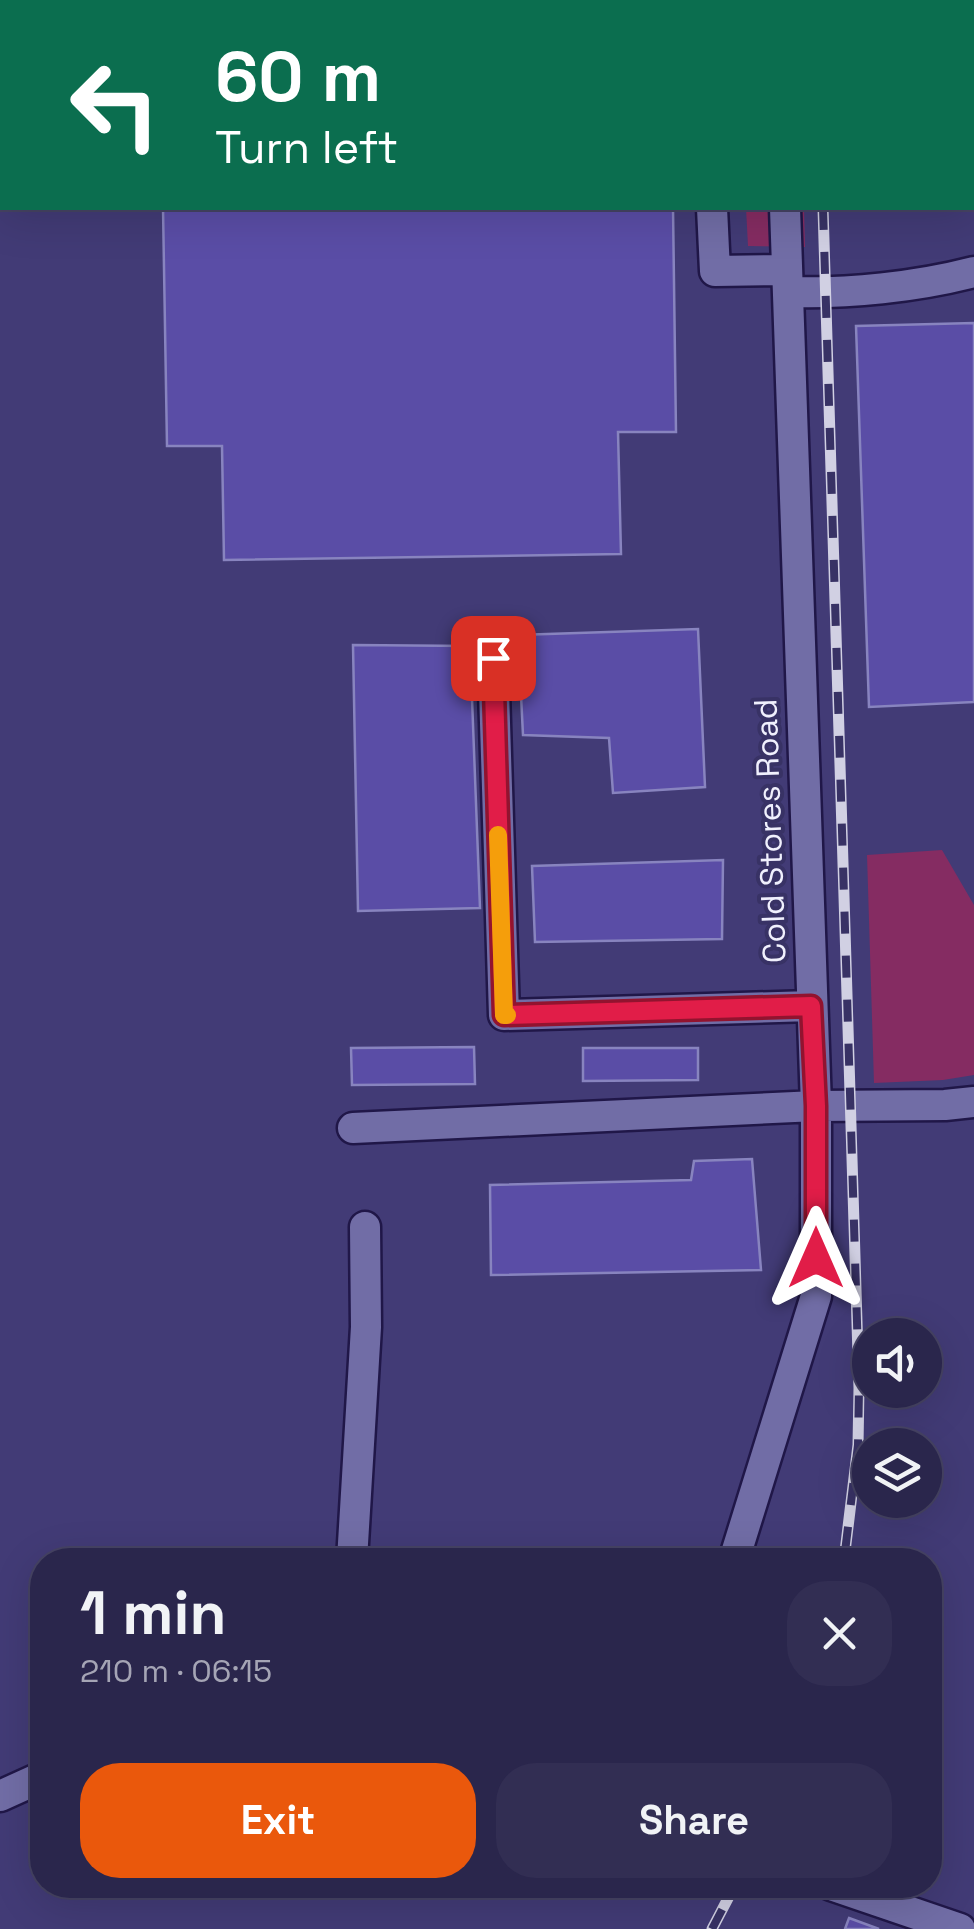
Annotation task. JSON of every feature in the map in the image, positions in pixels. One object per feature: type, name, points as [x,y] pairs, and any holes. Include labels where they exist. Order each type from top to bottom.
[{"type":"street","points":[[712,210],[714,270],[840,292],[974,272]]},
{"type":"street","name":"Cold Stores Road","points":[[738,1548],[816,1296],[816,1106],[785,210]]},
{"type":"street","points":[[493,658],[504,1015],[811,1006]]},
{"type":"street","points":[[353,1128],[974,1102]]},
{"type":"street","points":[[353,1548],[366,1327],[365,1227]]},
{"type":"street","points":[[0,1796],[30,1783]]},
{"type":"street","points":[[869,1898],[960,1929]]},
{"type":"shaded area","points":[[0,210],[974,210],[974,1929],[0,1929]]},
{"type":"shaded area","points":[[746,210],[804,210],[805,247],[748,246]]},
{"type":"shaded area","points":[[942,850],[974,905],[974,1075],[874,1083],[867,855]]},
{"type":"building","points":[[163,210],[673,210],[676,432],[618,432],[621,554],[224,560],[222,446],[167,446]]},
{"type":"building","points":[[974,323],[974,702],[869,707],[856,326]]},
{"type":"building","points":[[698,629],[705,787],[613,793],[609,738],[523,735],[518,635]]},
{"type":"building","points":[[353,645],[470,646],[480,908],[358,911]]},
{"type":"building","points":[[723,860],[722,939],[535,942],[532,866]]},
{"type":"building","points":[[474,1047],[475,1084],[352,1085],[351,1048]]},
{"type":"building","points":[[583,1048],[698,1048],[698,1080],[583,1081]]},
{"type":"building","points":[[752,1159],[761,1270],[491,1275],[490,1185],[691,1180],[694,1161]]},
{"type":"building","points":[[849,1918],[879,1929],[845,1929]]},
{"type":"railway","points":[[823,210],[859,1388],[858,1445],[845,1548]]},
{"type":"railway","points":[[712,1929],[728,1898]]},
{"type":"slow traffic","points":[[498,835],[507,1015]]},
{"type":"route","points":[[493,658],[504,1015],[811,1006],[816,1106],[816,1258]]}]
